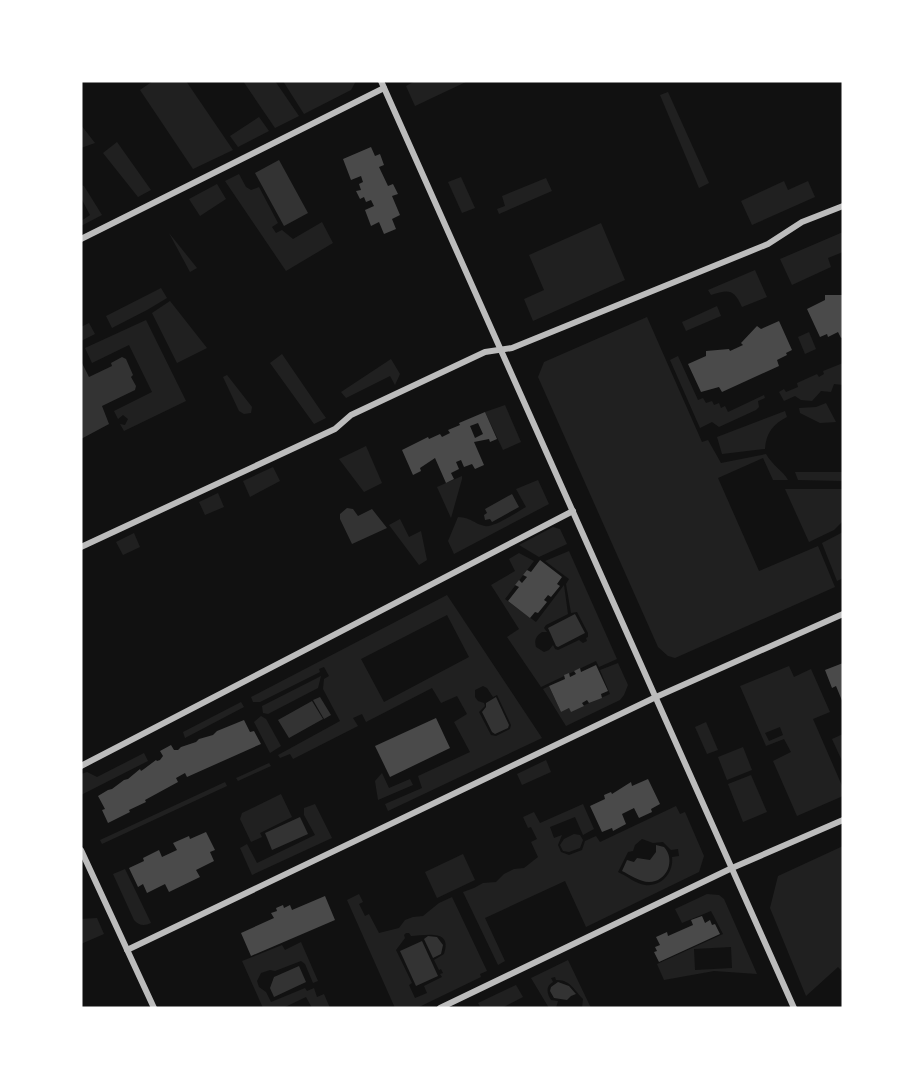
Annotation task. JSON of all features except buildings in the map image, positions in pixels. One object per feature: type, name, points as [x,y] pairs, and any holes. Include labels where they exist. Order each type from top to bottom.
[{"type":"street","points":[[381,81],[794,1008]]},
{"type":"street","points":[[81,238],[384,88]]},
{"type":"street","points":[[81,547],[296,448],[335,429],[351,415],[484,352],[512,348],[768,244],[802,222],[843,206]]},
{"type":"street","points":[[81,766],[573,511]]},
{"type":"street","points":[[127,950],[656,698],[843,614]]},
{"type":"street","points":[[440,1008],[732,868],[843,820]]},
{"type":"street","points":[[82,853],[154,1008]]},
{"type":"shaded area","points":[[153,81],[186,81],[233,150],[193,169],[140,90]]},
{"type":"shaded area","points":[[243,81],[275,81],[299,116],[275,128]]},
{"type":"shaded area","points":[[283,81],[356,81],[351,90],[304,114]]},
{"type":"shaded area","points":[[415,81],[468,81],[415,106],[406,86]]},
{"type":"shaded area","points":[[668,92],[709,183],[699,188],[660,95]]},
{"type":"shaded area","points":[[259,117],[269,131],[238,147],[230,136]]},
{"type":"shaded area","points":[[81,125],[95,143],[81,148]]},
{"type":"shaded area","points":[[117,142],[151,190],[138,197],[103,153]]},
{"type":"shaded area","points":[[279,160],[308,213],[284,226],[255,173]]},
{"type":"shaded area","points":[[239,174],[246,187],[251,190],[259,187],[278,223],[272,227],[276,233],[282,230],[293,239],[322,222],[333,243],[286,271],[225,181]]},
{"type":"shaded area","points":[[461,177],[475,208],[462,213],[448,182]]},
{"type":"shaded area","points":[[546,178],[552,191],[499,214],[497,209],[505,206],[502,196]]},
{"type":"shaded area","points":[[784,181],[788,190],[808,181],[815,197],[752,225],[741,201]]},
{"type":"shaded area","points":[[217,184],[226,199],[200,216],[189,199]]},
{"type":"shaded area","points":[[81,185],[84,186],[102,215],[81,226],[81,221],[90,215],[81,198]]},
{"type":"shaded area","points":[[601,223],[625,280],[533,321],[524,299],[544,290],[529,255]]},
{"type":"shaded area","points":[[843,232],[843,252],[828,258],[831,267],[792,285],[780,259]]},
{"type":"shaded area","points":[[169,233],[197,268],[190,272]]},
{"type":"shaded area","points":[[755,270],[767,297],[742,307],[730,292],[711,295],[708,290]]},
{"type":"shaded area","points":[[161,288],[167,298],[112,328],[106,316]]},
{"type":"shaded area","points":[[170,301],[207,348],[177,363],[152,313]]},
{"type":"shaded area","points":[[717,306],[721,316],[686,331],[682,322]]},
{"type":"shaded area","points":[[647,317],[702,442],[708,440],[721,463],[766,454],[788,480],[773,480],[763,458],[718,478],[759,571],[818,546],[835,587],[675,658],[668,656],[658,647],[538,377],[544,362]]},
{"type":"shaded area","points":[[146,320],[186,401],[124,431],[120,424],[125,425],[128,419],[123,415],[118,419],[114,411],[152,392],[129,345],[92,363],[85,348]]},
{"type":"shaded area","points":[[89,323],[95,334],[81,341],[81,327]]},
{"type":"shaded area","points":[[809,332],[816,349],[805,354],[798,337]]},
{"type":"shaded area","points":[[282,354],[326,418],[314,424],[270,363]]},
{"type":"shaded area","points":[[678,356],[698,400],[703,398],[706,403],[712,401],[714,405],[719,403],[721,408],[725,406],[728,412],[764,395],[765,398],[758,401],[759,407],[756,410],[719,427],[712,422],[700,428],[670,360]]},
{"type":"shaded area","points":[[122,357],[126,359],[133,375],[131,377],[136,386],[135,390],[102,406],[109,424],[81,439],[81,361],[89,377],[112,366],[111,363]]},
{"type":"shaded area","points":[[391,359],[400,374],[395,385],[390,376],[346,398],[341,392]]},
{"type":"shaded area","points":[[843,363],[843,385],[834,384],[831,392],[821,391],[812,401],[801,400],[795,396],[784,401],[779,392],[798,387],[797,383],[817,374],[819,377],[824,374],[823,371]]},
{"type":"shaded area","points":[[227,375],[252,407],[251,413],[244,414],[239,411],[223,377]]},
{"type":"shaded area","points":[[826,403],[836,422],[820,423],[800,413],[799,408],[816,407]]},
{"type":"shaded area","points":[[505,405],[521,442],[503,450],[485,412]]},
{"type":"shaded area","points":[[785,411],[787,417],[771,430],[765,449],[722,454],[717,437]]},
{"type":"shaded area","points":[[366,446],[382,483],[364,492],[339,459]]},
{"type":"shaded area","points":[[273,467],[280,481],[250,497],[243,481]]},
{"type":"shaded area","points":[[795,472],[843,472],[843,481],[798,480]]},
{"type":"shaded area","points":[[462,476],[462,479],[451,518],[437,487]]},
{"type":"shaded area","points":[[538,480],[549,504],[454,554],[448,541],[458,517],[485,526],[500,522],[526,507],[516,489]]},
{"type":"shaded area","points":[[785,489],[843,489],[843,521],[834,530],[809,542]]},
{"type":"shaded area","points":[[218,493],[224,507],[205,515],[199,502]]},
{"type":"shaded area","points":[[512,494],[519,507],[492,522],[490,519],[485,520],[484,515],[487,513],[485,509]]},
{"type":"shaded area","points":[[347,508],[353,509],[358,516],[372,509],[387,528],[352,544],[340,519],[340,514]]},
{"type":"shaded area","points":[[400,519],[409,537],[421,531],[427,560],[419,565],[389,525]]},
{"type":"shaded area","points":[[553,527],[560,529],[567,544],[539,557],[519,545]]},
{"type":"shaded area","points":[[843,532],[843,578],[837,581],[822,543]]},
{"type":"shaded area","points":[[134,533],[140,547],[123,555],[116,542]]},
{"type":"shaded area","points":[[569,551],[617,659],[599,667],[596,661],[541,687],[507,637],[519,629],[491,585],[515,571],[509,559],[519,553],[534,561],[505,599],[536,622],[564,585],[568,614],[546,625],[544,628],[547,632],[542,632],[537,637],[536,647],[544,652],[553,645],[558,650],[579,640],[583,643],[587,641],[588,633],[577,612],[571,613],[566,584],[569,579],[545,561]]},
{"type":"shaded area","points":[[447,595],[542,738],[388,811],[385,804],[422,788],[418,776],[470,752],[454,722],[467,714],[457,696],[441,703],[432,688],[366,722],[362,714],[353,718],[358,726],[293,759],[290,754],[280,758],[278,755],[340,721],[323,689],[324,679],[329,676],[324,667],[319,669],[320,672],[260,702],[253,702],[251,697]],"holes":[[[447,615],[469,657],[384,702],[361,659]],[[483,686],[493,697],[497,695],[511,725],[510,729],[496,736],[491,735],[479,712],[485,706],[484,703],[475,697],[475,690]]]},
{"type":"shaded area","points":[[575,614],[585,633],[556,646],[548,628]]},
{"type":"shaded area","points":[[618,663],[628,685],[620,700],[566,726],[543,689],[549,686],[561,712],[569,708],[571,711],[610,694],[600,670]]},
{"type":"shaded area","points":[[789,666],[794,677],[811,669],[830,712],[813,719],[843,788],[843,796],[797,816],[773,761],[791,752],[784,739],[766,746],[740,686]],"holes":[[[780,727],[783,735],[769,741],[765,733]]]},
{"type":"shaded area","points":[[321,676],[318,688],[268,714],[263,713],[262,706]]},
{"type":"shaded area","points":[[320,697],[331,715],[324,719],[313,700]]},
{"type":"shaded area","points":[[496,697],[509,725],[508,728],[495,734],[482,712],[486,703]]},
{"type":"shaded area","points":[[312,701],[323,719],[289,738],[278,720]]},
{"type":"shaded area","points":[[241,702],[244,707],[185,738],[183,732]]},
{"type":"shaded area","points":[[261,716],[266,719],[281,746],[270,753],[254,722]]},
{"type":"shaded area","points":[[706,722],[718,750],[707,754],[695,727]]},
{"type":"shaded area","points":[[843,734],[843,763],[832,739]]},
{"type":"shaded area","points":[[743,747],[752,770],[727,780],[718,757]]},
{"type":"shaded area","points":[[144,753],[148,761],[81,795],[81,774],[87,772],[97,777]]},
{"type":"shaded area","points":[[546,760],[551,772],[522,785],[517,774]]},
{"type":"shaded area","points":[[269,763],[271,766],[238,781],[236,778]]},
{"type":"shaded area","points":[[382,773],[389,788],[410,779],[413,785],[378,800],[375,781]]},
{"type":"shaded area","points":[[751,775],[767,812],[743,822],[728,784]]},
{"type":"shaded area","points":[[225,782],[227,786],[102,844],[100,840]]},
{"type":"shaded area","points":[[281,794],[292,817],[260,833],[262,837],[251,842],[240,819],[242,813]]},
{"type":"shaded area","points":[[315,804],[332,838],[252,875],[240,848],[247,844],[257,863],[315,835],[304,815],[304,808]]},
{"type":"shaded area","points":[[583,804],[594,829],[583,835],[575,817],[550,827],[554,838],[562,835],[558,845],[561,852],[569,855],[582,850],[585,841],[596,836],[600,842],[676,806],[680,814],[685,812],[704,856],[699,872],[586,927],[565,881],[485,918],[505,961],[498,965],[463,892],[483,883],[496,882],[504,874],[514,869],[524,868],[538,857],[531,842],[537,839],[523,817],[534,812],[540,823]],"holes":[[[642,839],[653,843],[663,842],[671,850],[678,849],[679,856],[672,857],[669,873],[662,881],[651,885],[642,884],[618,872],[628,852],[633,851],[635,845]]]},
{"type":"shaded area","points":[[300,817],[308,834],[272,850],[265,833]]},
{"type":"shaded area","points":[[574,834],[580,835],[583,840],[580,848],[569,852],[563,851],[560,845],[564,839]]},
{"type":"shaded area","points":[[656,845],[664,847],[669,858],[668,869],[661,878],[646,882],[622,871],[627,860],[634,862],[637,858],[650,860],[656,852]]},
{"type":"shaded area","points":[[843,846],[843,972],[838,967],[806,996],[770,908],[778,876]]},
{"type":"shaded area","points":[[463,854],[475,880],[437,898],[425,872]]},
{"type":"shaded area","points":[[125,869],[151,923],[147,925],[134,920],[113,874]]},
{"type":"shaded area","points":[[359,894],[363,902],[359,904],[365,916],[369,914],[379,933],[399,928],[405,920],[423,916],[439,903],[452,897],[487,971],[480,974],[481,977],[417,1008],[395,1008],[347,900]],"holes":[[[409,933],[411,936],[436,935],[444,940],[446,946],[444,954],[434,960],[443,973],[440,974],[442,977],[424,986],[427,993],[415,998],[409,985],[412,983],[396,950],[405,938],[404,935]]]},
{"type":"shaded area","points":[[707,894],[719,895],[724,899],[757,974],[714,971],[664,980],[657,964],[723,934],[711,911],[682,923],[675,909]],"holes":[[[731,947],[732,968],[695,970],[694,949]]]},
{"type":"shaded area","points":[[97,918],[104,934],[81,944],[81,919]]},
{"type":"shaded area","points":[[428,936],[437,937],[443,945],[441,954],[433,958],[424,939]]},
{"type":"shaded area","points":[[422,941],[438,976],[416,986],[400,951]]},
{"type":"shaded area","points":[[301,942],[318,981],[313,983],[305,964],[301,961],[275,971],[261,973],[257,981],[259,987],[266,992],[271,1002],[305,988],[307,991],[314,988],[317,997],[324,994],[330,1008],[312,1008],[306,997],[283,1008],[263,1008],[242,961],[282,945],[285,950]]},
{"type":"shaded area","points":[[568,960],[591,1008],[582,1008],[583,999],[575,989],[565,981],[556,980],[555,977],[551,978],[553,982],[548,988],[548,993],[551,1000],[558,1001],[556,1008],[549,1008],[531,978]]},
{"type":"shaded area","points":[[299,966],[306,982],[274,997],[270,988],[274,977]]},
{"type":"shaded area","points":[[558,982],[569,986],[576,994],[567,1000],[554,998],[550,991],[551,987]]},
{"type":"shaded area","points":[[516,985],[523,997],[502,1008],[481,1008],[478,1003]]}]
